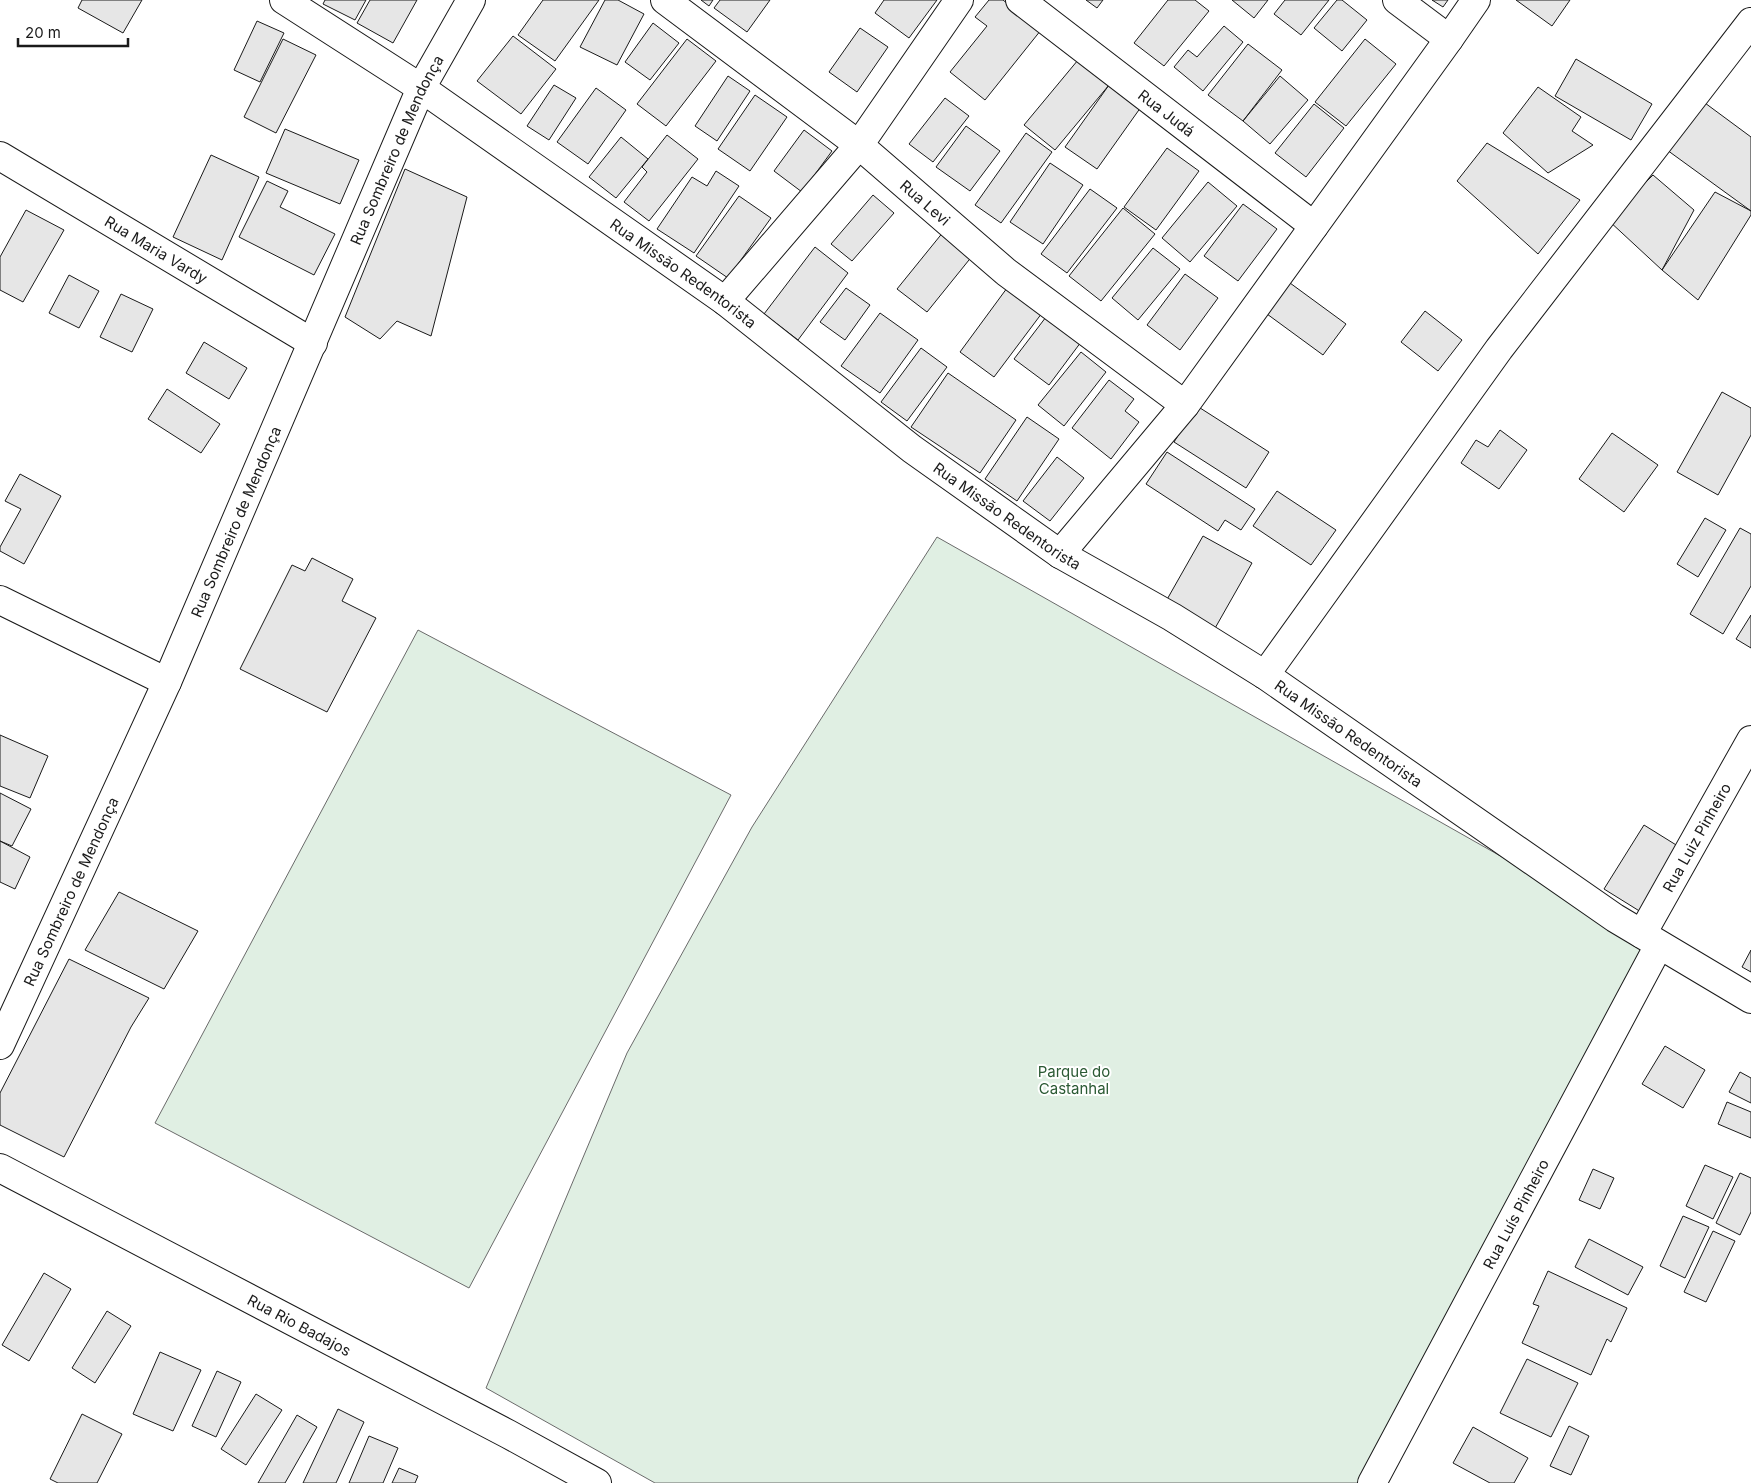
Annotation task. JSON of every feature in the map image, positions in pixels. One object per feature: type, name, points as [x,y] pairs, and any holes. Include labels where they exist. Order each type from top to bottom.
[{"type":"street","name":"Rua Missão Redentorista","points":[[284,0],[421,88],[725,301],[912,449],[1060,554],[1172,617],[1265,675],[1615,918],[1751,999]]},
{"type":"street","name":"Rua Sombreiro de Mendonça","points":[[0,1045],[167,682],[421,88],[471,0]]},
{"type":"street","name":"Rua Levi","points":[[665,0],[859,145],[1006,272],[1184,405]]},
{"type":"street","points":[[725,301],[859,145],[959,0]]},
{"type":"street","name":"Rua Judá","points":[[1020,0],[1314,226]]},
{"type":"street","points":[[1397,0],[1449,39]]},
{"type":"street","points":[[1060,554],[1184,405],[1476,0]]},
{"type":"street","points":[[1265,675],[1499,349],[1751,22]]},
{"type":"street","name":"Rua Maria Vardy","points":[[0,156],[313,343]]},
{"type":"street","points":[[0,600],[167,682]]},
{"type":"street","name":"Rua Luiz Pinheiro","points":[[1650,940],[1751,740]]},
{"type":"street","name":"Rua Luís Pinheiro","points":[[1372,1483],[1650,940]]},
{"type":"street","name":"Rua Rio Badajos","points":[[0,1168],[508,1434],[597,1483]]},
{"type":"green space","name":"Parque do Castanhal","points":[[937,537],[1647,939],[1358,1483],[655,1483],[486,1388],[627,1053],[752,827]]},
{"type":"green space","points":[[418,630],[731,795],[469,1288],[155,1123]]},
{"type":"building","points":[[82,0],[142,0],[123,33],[78,8]]},
{"type":"building","points":[[325,0],[366,0],[355,20],[323,4]]},
{"type":"building","points":[[370,0],[417,0],[393,43],[357,23]]},
{"type":"building","points":[[543,0],[599,0],[555,61],[518,35]]},
{"type":"building","points":[[605,0],[618,0],[644,14],[617,65],[580,47]]},
{"type":"building","points":[[701,0],[713,0],[709,6]]},
{"type":"building","points":[[720,0],[770,0],[747,32],[714,8]]},
{"type":"building","points":[[884,0],[937,0],[909,38],[875,13]]},
{"type":"building","points":[[989,0],[1003,0],[1041,30],[985,100],[950,72],[987,26],[975,17]]},
{"type":"building","points":[[1086,0],[1103,0],[1097,8]]},
{"type":"building","points":[[1168,0],[1195,0],[1209,11],[1164,66],[1134,43]]},
{"type":"building","points":[[1232,0],[1268,0],[1254,18]]},
{"type":"building","points":[[1285,0],[1329,0],[1301,35],[1274,14]]},
{"type":"building","points":[[1337,0],[1342,0],[1367,20],[1342,51],[1314,28]]},
{"type":"building","points":[[1432,0],[1448,0],[1443,7]]},
{"type":"building","points":[[1516,0],[1570,0],[1552,26]]},
{"type":"building","points":[[257,21],[284,33],[260,82],[234,70]]},
{"type":"building","points":[[653,23],[679,43],[650,80],[625,62]]},
{"type":"building","points":[[1224,26],[1243,42],[1203,91],[1174,67],[1188,50],[1197,57]]},
{"type":"building","points":[[860,28],[888,47],[857,92],[829,72]]},
{"type":"building","points":[[513,36],[556,69],[521,114],[477,81]]},
{"type":"building","points":[[283,39],[316,55],[276,133],[244,117]]},
{"type":"building","points":[[687,39],[716,61],[666,126],[637,104]]},
{"type":"building","points":[[1365,39],[1396,64],[1346,126],[1315,102]]},
{"type":"building","points":[[1248,44],[1282,70],[1243,121],[1208,95]]},
{"type":"building","points":[[1576,59],[1652,104],[1631,140],[1555,96]]},
{"type":"building","points":[[1078,60],[1109,85],[1055,150],[1024,125]]},
{"type":"building","points":[[728,76],[750,91],[717,141],[695,126]]},
{"type":"building","points":[[1280,76],[1308,100],[1270,144],[1243,121]]},
{"type":"building","points":[[554,85],[576,98],[549,140],[527,126]]},
{"type":"building","points":[[1109,85],[1141,107],[1097,169],[1065,147]]},
{"type":"building","points":[[1538,87],[1581,117],[1572,131],[1593,145],[1548,173],[1503,133]]},
{"type":"building","points":[[596,88],[626,110],[588,164],[557,142]]},
{"type":"building","points":[[755,95],[787,117],[750,171],[718,149]]},
{"type":"building","points":[[945,98],[969,116],[933,162],[909,144]]},
{"type":"building","points":[[1705,103],[1751,137],[1751,211],[1667,150]]},
{"type":"building","points":[[1314,104],[1344,128],[1306,177],[1275,153]]},
{"type":"building","points":[[966,126],[1000,151],[970,191],[936,167]]},
{"type":"building","points":[[285,129],[359,160],[340,204],[266,173]]},
{"type":"building","points":[[804,130],[832,151],[802,192],[774,171]]},
{"type":"building","points":[[1026,133],[1052,152],[1001,223],[975,205]]},
{"type":"building","points":[[667,135],[698,159],[649,221],[624,202],[647,172],[642,167]]},
{"type":"building","points":[[621,137],[648,159],[616,198],[589,177]]},
{"type":"building","points":[[1487,143],[1580,200],[1538,254],[1457,181]]},
{"type":"building","points":[[1167,148],[1199,171],[1156,230],[1124,207]]},
{"type":"building","points":[[211,155],[259,177],[222,260],[173,237]]},
{"type":"building","points":[[1050,163],[1083,185],[1043,244],[1010,222]]},
{"type":"building","points":[[405,169],[467,197],[431,336],[397,321],[380,339],[345,317]]},
{"type":"building","points":[[716,171],[739,186],[694,253],[657,229],[692,177],[707,186]]},
{"type":"building","points":[[1653,175],[1694,210],[1662,270],[1608,220]]},
{"type":"building","points":[[267,181],[288,191],[280,207],[335,234],[314,275],[239,237]]},
{"type":"building","points":[[1208,182],[1237,206],[1190,262],[1162,238]]},
{"type":"building","points":[[1090,189],[1117,208],[1067,273],[1041,254]]},
{"type":"building","points":[[1715,192],[1751,211],[1751,215],[1698,300],[1662,270]]},
{"type":"building","points":[[873,195],[894,213],[852,261],[831,244]]},
{"type":"building","points":[[739,196],[771,218],[728,278],[696,256]]},
{"type":"building","points":[[1243,204],[1277,229],[1238,281],[1204,256]]},
{"type":"building","points":[[1123,208],[1155,234],[1101,301],[1069,276]]},
{"type":"building","points":[[26,210],[64,230],[23,302],[0,290],[0,257]]},
{"type":"building","points":[[944,231],[973,255],[927,312],[897,289]]},
{"type":"building","points":[[815,247],[848,273],[798,340],[764,314]]},
{"type":"building","points":[[1153,248],[1180,269],[1138,320],[1112,298]]},
{"type":"building","points":[[1185,274],[1218,298],[1180,350],[1147,325]]},
{"type":"building","points":[[69,275],[99,291],[79,328],[49,313]]},
{"type":"building","points":[[1290,283],[1346,324],[1323,355],[1267,314]]},
{"type":"building","points":[[1010,284],[1045,309],[994,377],[960,352]]},
{"type":"building","points":[[846,288],[870,305],[845,340],[820,322]]},
{"type":"building","points":[[121,294],[153,309],[132,352],[100,337]]},
{"type":"building","points":[[1425,311],[1462,340],[1438,371],[1401,342]]},
{"type":"building","points":[[880,313],[918,340],[880,393],[841,366]]},
{"type":"building","points":[[1046,317],[1081,342],[1049,385],[1014,359]]},
{"type":"building","points":[[204,342],[247,368],[229,399],[186,373]]},
{"type":"building","points":[[921,348],[947,367],[907,421],[881,402]]},
{"type":"building","points":[[1081,352],[1106,372],[1064,426],[1038,405]]},
{"type":"building","points":[[948,373],[1016,420],[980,473],[911,427]]},
{"type":"building","points":[[1109,380],[1134,399],[1125,411],[1139,422],[1111,459],[1072,428]]},
{"type":"building","points":[[167,389],[220,424],[201,453],[148,419]]},
{"type":"building","points":[[1722,392],[1751,408],[1751,435],[1718,495],[1677,472]]},
{"type":"building","points":[[1197,406],[1269,452],[1246,488],[1174,442]]},
{"type":"building","points":[[1027,417],[1059,439],[1017,501],[985,479]]},
{"type":"building","points":[[1500,430],[1527,450],[1499,489],[1461,463],[1476,440],[1488,447]]},
{"type":"building","points":[[1612,433],[1658,465],[1624,512],[1579,479]]},
{"type":"building","points":[[1167,452],[1255,509],[1241,530],[1225,520],[1218,531],[1146,484]]},
{"type":"building","points":[[1057,457],[1084,478],[1050,521],[1023,501]]},
{"type":"building","points":[[20,474],[61,496],[24,564],[0,551],[0,547],[21,509],[5,501]]},
{"type":"building","points":[[1277,491],[1336,530],[1311,565],[1253,526]]},
{"type":"building","points":[[1705,518],[1726,530],[1698,577],[1677,564]]},
{"type":"building","points":[[1740,528],[1751,534],[1751,586],[1723,634],[1690,614]]},
{"type":"building","points":[[1203,536],[1252,563],[1214,630],[1165,603]]},
{"type":"building","points":[[312,558],[353,579],[342,601],[376,618],[327,712],[240,669],[292,565],[305,571]]},
{"type":"building","points":[[1751,615],[1751,648],[1736,639]]},
{"type":"building","points":[[0,735],[48,756],[30,798],[0,786]]},
{"type":"building","points":[[0,793],[31,809],[12,846],[0,841]]},
{"type":"building","points":[[1644,825],[1681,848],[1641,912],[1604,889]]},
{"type":"building","points":[[0,841],[30,857],[15,889],[0,882]]},
{"type":"building","points":[[119,892],[198,931],[164,989],[85,950]]},
{"type":"building","points":[[1751,950],[1751,972],[1742,967]]},
{"type":"building","points":[[69,959],[149,998],[131,1027],[64,1157],[0,1125],[0,1093]]},
{"type":"building","points":[[1665,1046],[1705,1070],[1683,1108],[1642,1084]]},
{"type":"building","points":[[1740,1072],[1751,1078],[1751,1103],[1729,1092]]},
{"type":"building","points":[[1727,1102],[1751,1112],[1751,1138],[1718,1124]]},
{"type":"building","points":[[1705,1165],[1733,1177],[1713,1219],[1686,1206]]},
{"type":"building","points":[[1593,1169],[1614,1178],[1600,1209],[1579,1200]]},
{"type":"building","points":[[1740,1173],[1751,1178],[1751,1212],[1740,1235],[1716,1223]]},
{"type":"building","points":[[1683,1216],[1709,1227],[1685,1278],[1660,1266]]},
{"type":"building","points":[[1713,1231],[1735,1241],[1706,1302],[1684,1292]]},
{"type":"building","points":[[1589,1239],[1643,1267],[1628,1295],[1575,1267]]},
{"type":"building","points":[[1548,1271],[1627,1308],[1611,1342],[1607,1339],[1591,1375],[1522,1343],[1539,1306],[1533,1304]]},
{"type":"building","points":[[44,1273],[71,1289],[29,1361],[2,1345]]},
{"type":"building","points":[[107,1311],[131,1326],[95,1383],[72,1368]]},
{"type":"building","points":[[160,1352],[201,1370],[173,1431],[133,1414]]},
{"type":"building","points":[[1527,1359],[1578,1383],[1551,1437],[1500,1413]]},
{"type":"building","points":[[217,1371],[241,1382],[216,1437],[192,1426]]},
{"type":"building","points":[[256,1394],[282,1410],[246,1465],[221,1449]]},
{"type":"building","points":[[338,1409],[364,1422],[336,1483],[303,1483]]},
{"type":"building","points":[[82,1414],[122,1434],[97,1483],[58,1483],[50,1479]]},
{"type":"building","points":[[297,1415],[317,1427],[285,1483],[258,1483]]},
{"type":"building","points":[[1569,1426],[1589,1436],[1571,1475],[1550,1466]]},
{"type":"building","points":[[1473,1427],[1528,1458],[1514,1483],[1490,1483],[1453,1463]]},
{"type":"building","points":[[369,1436],[398,1448],[383,1483],[349,1483]]},
{"type":"building","points":[[399,1468],[418,1476],[415,1483],[392,1483]]}]
